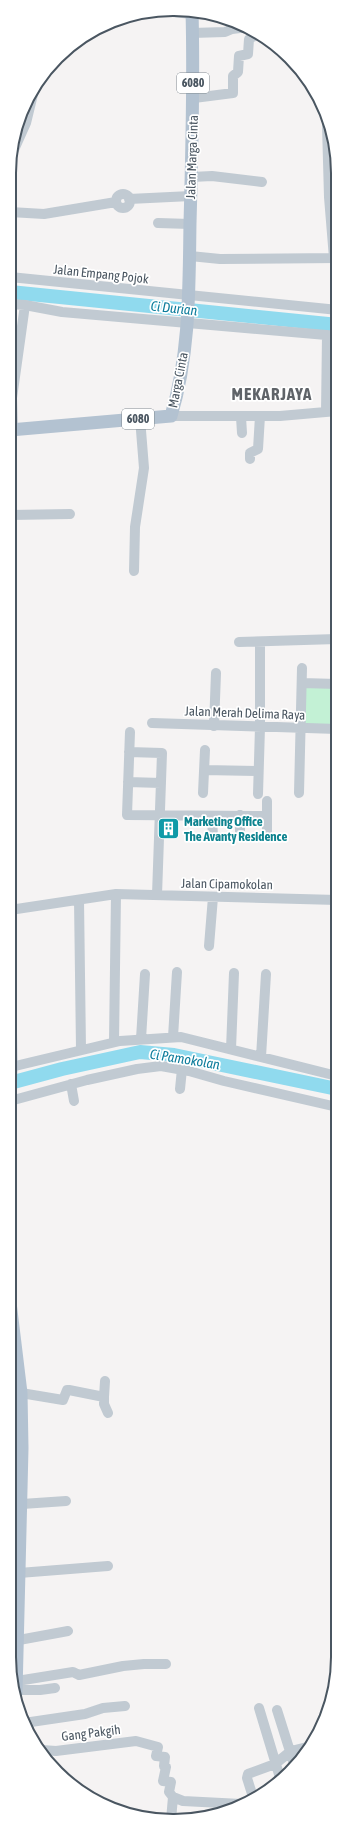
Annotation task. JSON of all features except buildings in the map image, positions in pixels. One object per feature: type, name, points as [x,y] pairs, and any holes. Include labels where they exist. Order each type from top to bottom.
[{"type":"main road","name":"Jalan Marga Cinta","points":[[189,299],[194,98],[192,17]]},
{"type":"main road","name":"Marga Cinta","points":[[16,430],[171,416],[178,393],[188,320],[189,299]]},
{"type":"main road","points":[[16,1375],[21,1393],[17,1504],[19,1573],[17,1679]]},
{"type":"street","points":[[192,33],[225,32],[235,29]]},
{"type":"street","points":[[194,98],[233,93],[233,76],[238,72],[239,56],[248,54],[249,39],[252,37]]},
{"type":"street","points":[[328,144],[329,197],[331,214]]},
{"type":"street","points":[[192,178],[212,176],[262,182]]},
{"type":"street","points":[[16,212],[44,214],[116,202],[119,207],[126,208],[128,206],[129,199],[191,196]]},
{"type":"street","points":[[158,223],[190,224]]},
{"type":"street","points":[[190,256],[220,259],[331,258]]},
{"type":"street","name":"Jalan Empang Pojok","points":[[16,278],[189,299],[331,309]]},
{"type":"street","points":[[16,304],[62,312],[188,320],[331,336]]},
{"type":"street","points":[[16,364],[25,305]]},
{"type":"street","points":[[326,412],[331,349]]},
{"type":"street","points":[[171,416],[241,417],[331,412]]},
{"type":"street","points":[[250,459],[250,453],[258,449],[260,416]]},
{"type":"street","points":[[241,417],[242,433]]},
{"type":"street","points":[[134,571],[135,527],[144,468],[140,418]]},
{"type":"street","points":[[16,515],[70,514]]},
{"type":"street","points":[[239,642],[331,639]]},
{"type":"street","points":[[258,794],[260,642]]},
{"type":"street","points":[[299,793],[302,668]]},
{"type":"street","points":[[214,726],[216,673]]},
{"type":"street","points":[[302,683],[331,684]]},
{"type":"street","name":"Jalan Merah Delima Raya","points":[[152,723],[214,726],[331,728]]},
{"type":"street","points":[[130,732],[127,815],[212,817],[218,814],[267,816]]},
{"type":"street","points":[[203,793],[205,750]]},
{"type":"street","points":[[129,752],[162,753],[157,895]]},
{"type":"street","points":[[204,770],[258,771]]},
{"type":"street","points":[[128,782],[161,783]]},
{"type":"street","points":[[267,801],[267,835]]},
{"type":"street","points":[[240,815],[240,836]]},
{"type":"street","points":[[212,817],[213,837]]},
{"type":"street","points":[[114,1042],[116,894]]},
{"type":"street","name":"Jalan Cipamokolan","points":[[16,909],[116,894],[331,900]]},
{"type":"street","points":[[209,946],[213,897]]},
{"type":"street","points":[[79,900],[81,1049]]},
{"type":"street","points":[[173,1037],[177,972]]},
{"type":"street","points":[[231,1049],[234,973]]},
{"type":"street","points":[[141,1039],[145,974]]},
{"type":"street","points":[[261,1057],[266,974]]},
{"type":"street","points":[[16,1068],[81,1049],[114,1042],[173,1037],[192,1038],[331,1074]]},
{"type":"street","points":[[16,1099],[71,1084],[137,1069],[161,1066],[182,1069],[224,1081],[331,1106]]},
{"type":"street","points":[[180,1089],[182,1069]]},
{"type":"street","points":[[71,1084],[74,1101]]},
{"type":"street","points":[[105,1381],[104,1404],[108,1413]]},
{"type":"street","points":[[21,1393],[63,1400],[67,1390],[69,1390],[104,1397]]},
{"type":"street","points":[[17,1504],[66,1501]]},
{"type":"street","points":[[19,1573],[108,1566]]},
{"type":"street","points":[[19,1640],[68,1631]]},
{"type":"street","points":[[19,1687],[71,1673],[79,1675],[137,1664],[166,1664]]},
{"type":"street","points":[[19,1688],[40,1690],[55,1688]]},
{"type":"street","points":[[30,1722],[85,1714],[103,1708],[125,1706]]},
{"type":"street","points":[[259,1708],[279,1773]]},
{"type":"street","points":[[277,1710],[293,1759]]},
{"type":"street","name":"Gang Pakgih","points":[[48,1750],[126,1741],[143,1742],[158,1747],[156,1756],[165,1758],[164,1766],[166,1767],[163,1781],[172,1782],[169,1792],[173,1797]]},
{"type":"street","points":[[251,1793],[248,1774],[276,1764],[291,1751],[301,1749]]},
{"type":"street","points":[[172,1814],[173,1797],[183,1801],[230,1803]]},
{"type":"green space","points":[[303,685],[331,685],[331,726],[303,726]]},
{"type":"waterway","name":"Ci Durian","points":[[16,293],[331,324]]},
{"type":"waterway","name":"Ci Pamokolan","points":[[16,1081],[62,1069],[140,1052],[174,1055],[331,1088]]},
{"type":"place","name":"Marketing Office The Avanty Residence","points":[[169,828]]},
{"type":"district","name":"MEKARJAYA","points":[[272,394]]}]
